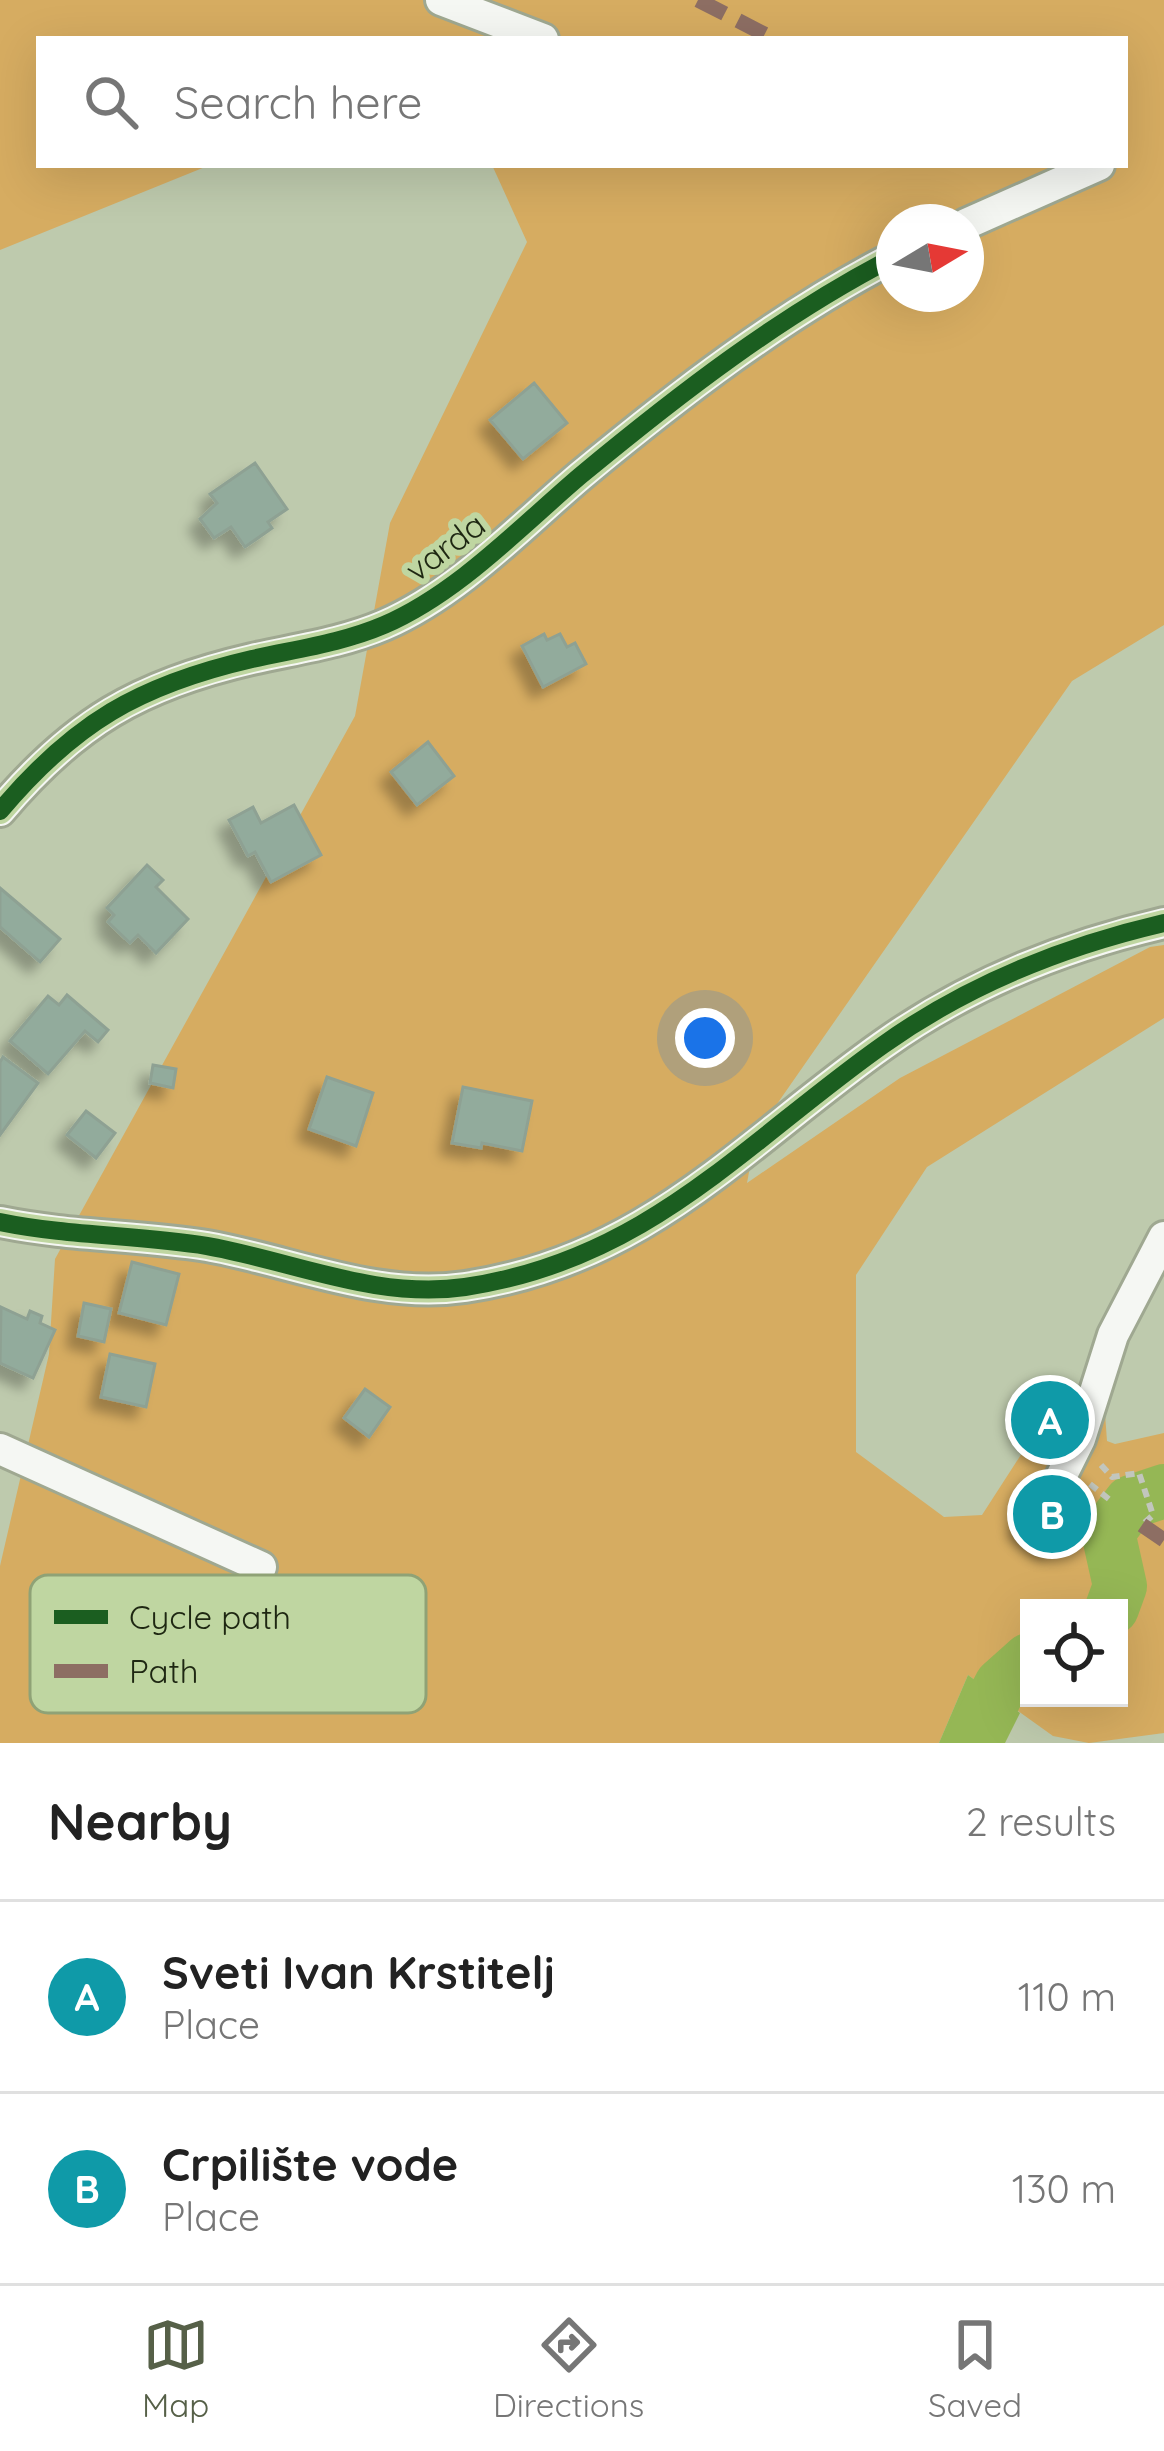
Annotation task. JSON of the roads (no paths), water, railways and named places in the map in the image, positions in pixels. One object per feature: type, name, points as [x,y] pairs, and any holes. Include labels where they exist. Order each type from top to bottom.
[{"type":"street","points":[[441,0],[534,36]]},
{"type":"street","points":[[984,216],[1092,168]]},
{"type":"street","name":"varda","points":[[0,811],[73,735],[121,704],[168,682],[338,641],[387,624],[419,605],[450,585],[735,354],[827,292],[876,266]]},
{"type":"street","points":[[0,1222],[37,1230],[201,1245],[410,1291],[466,1287],[603,1246],[653,1220],[884,1044],[943,1007],[1090,940],[1164,922]]},
{"type":"street","points":[[1060,1479],[1080,1439],[1114,1334],[1164,1238]]},
{"type":"street","points":[[0,1450],[262,1567]]},
{"type":"waterway","points":[[1115,1599],[1120,1586],[1108,1532],[1131,1502],[1164,1491]]},
{"type":"waterway","points":[[971,1743],[1001,1685],[1020,1668]]},
{"type":"place","name":"Sveti Ivan Krstitelj","points":[[1050,1420]]},
{"type":"place","name":"Crpilište vode","points":[[1052,1514]]}]
